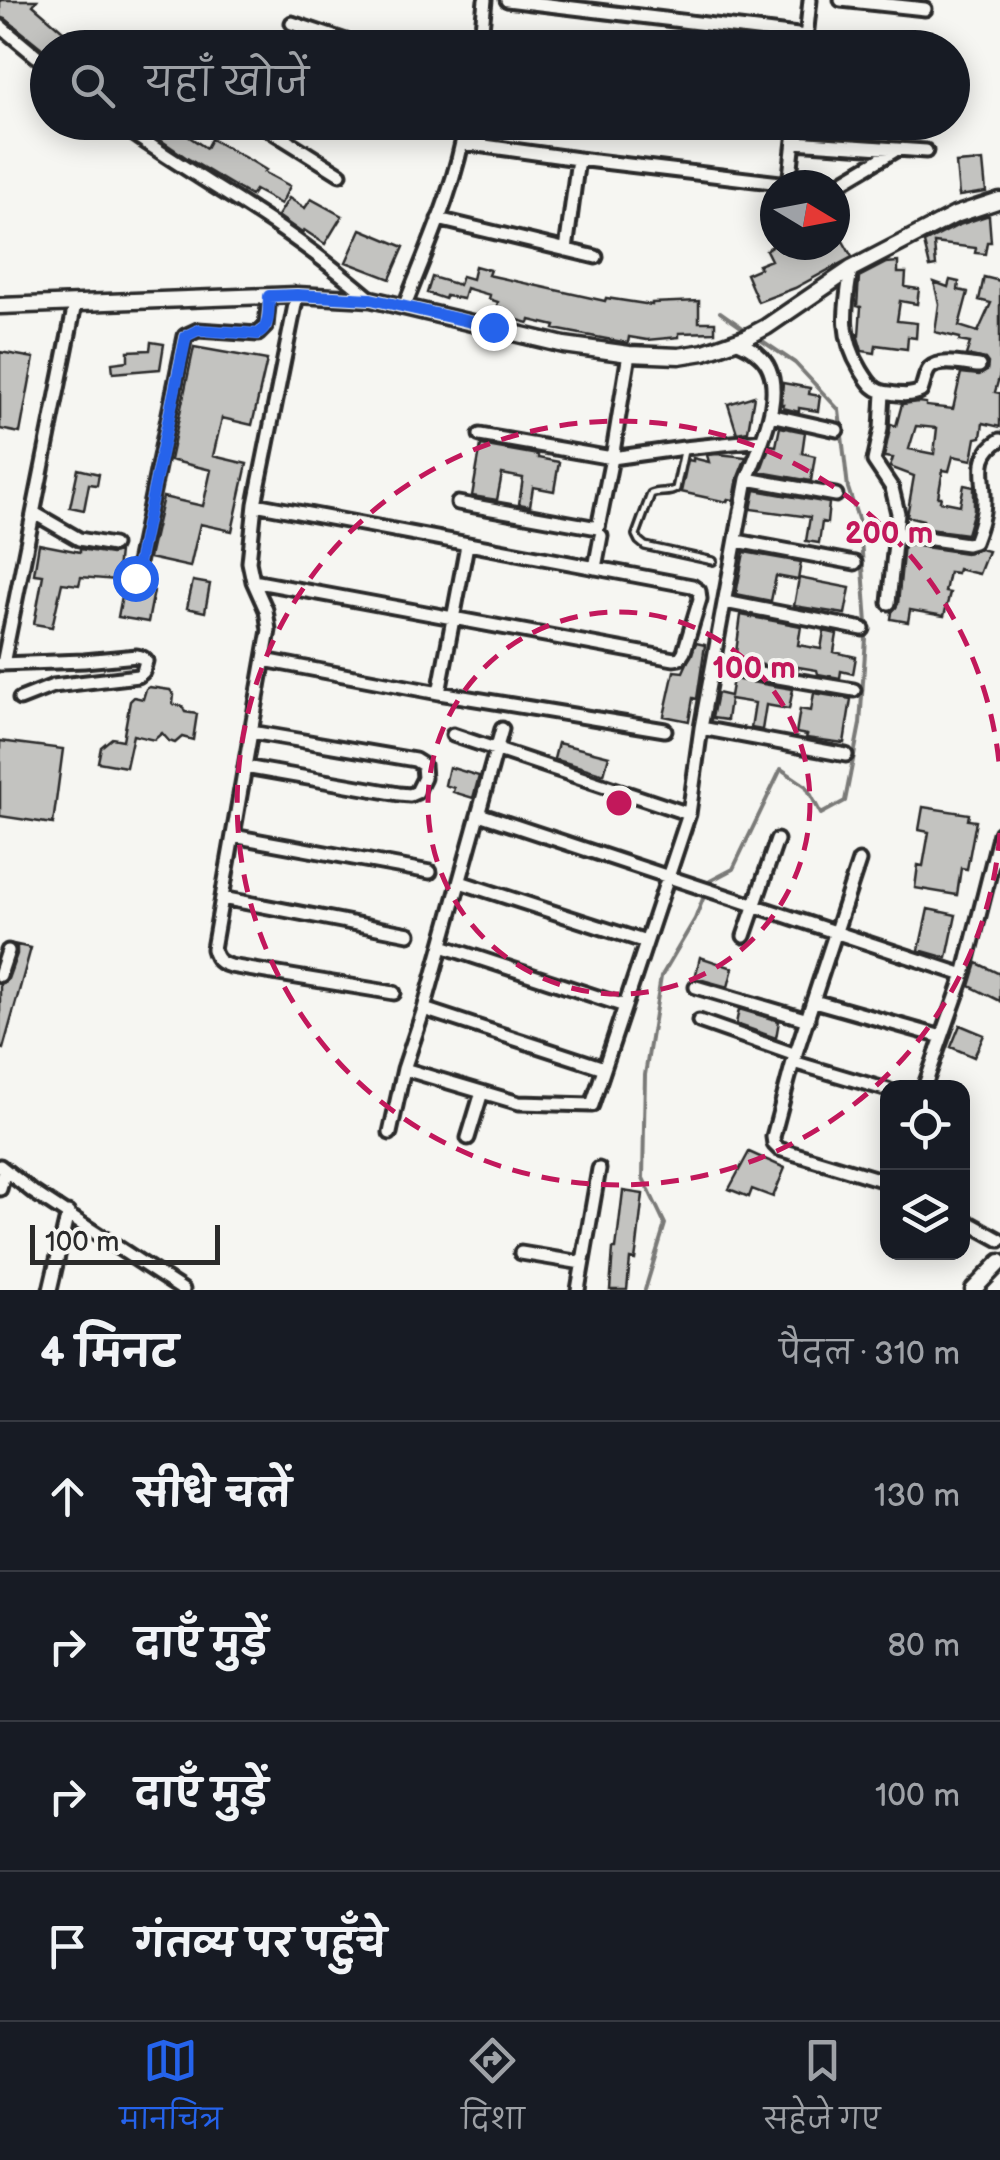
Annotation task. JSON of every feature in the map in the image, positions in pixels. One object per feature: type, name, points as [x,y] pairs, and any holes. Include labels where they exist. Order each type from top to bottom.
[{"type":"street","points":[[482,30],[485,0]]},
{"type":"street","points":[[507,0],[721,30]]},
{"type":"street","points":[[807,30],[810,0]]},
{"type":"street","points":[[842,0],[925,10]]},
{"type":"street","points":[[292,23],[314,30]]},
{"type":"street","points":[[0,26],[30,51]]},
{"type":"street","points":[[145,140],[290,235],[371,299]]},
{"type":"street","points":[[288,140],[340,174]]},
{"type":"street","points":[[406,306],[463,142],[760,181]]},
{"type":"street","points":[[791,170],[794,142],[926,152]]},
{"type":"street","points":[[850,177],[894,151]]},
{"type":"street","points":[[566,250],[578,159]]},
{"type":"street","points":[[0,306],[297,295],[371,299],[564,345],[680,356],[743,340],[851,269],[954,215],[1000,200]]},
{"type":"street","points":[[438,220],[596,256]]},
{"type":"street","points":[[851,269],[845,311],[846,340],[872,388],[883,393],[915,395],[927,372],[938,364],[980,366]]},
{"type":"street","points":[[297,295],[255,504],[249,562],[270,630],[213,949],[221,963],[394,993]]},
{"type":"street","points":[[135,578],[186,336],[198,330],[258,334],[266,326],[269,296]]},
{"type":"street","points":[[20,699],[54,686],[138,676],[146,661],[137,656],[1,664],[74,304]]},
{"type":"street","points":[[404,1069],[519,1104],[592,1106],[688,814],[748,479],[770,414],[774,391],[771,372],[743,340]]},
{"type":"street","points":[[458,503],[598,528],[628,354]]},
{"type":"street","points":[[883,393],[874,462],[892,488],[898,513],[890,603]]},
{"type":"street","points":[[770,414],[837,430]]},
{"type":"street","points":[[480,434],[612,458],[762,440]]},
{"type":"street","points":[[897,534],[974,542],[984,507],[983,460],[990,446],[1000,440]]},
{"type":"street","points":[[748,479],[836,495]]},
{"type":"street","points":[[253,581],[674,660],[680,658],[700,599],[699,591],[692,586],[255,504]]},
{"type":"street","points":[[34,513],[79,539],[113,545]]},
{"type":"street","points":[[595,568],[601,536]]},
{"type":"street","points":[[736,542],[855,563]]},
{"type":"street","points":[[439,692],[467,545]]},
{"type":"street","points":[[725,602],[862,628]]},
{"type":"street","points":[[264,660],[665,730]]},
{"type":"street","points":[[713,666],[854,690]]},
{"type":"street","points":[[701,728],[846,755]]},
{"type":"street","points":[[390,1132],[404,1069],[502,729]]},
{"type":"street","points":[[245,767],[410,795],[417,792],[425,770],[415,760],[251,732]]},
{"type":"street","points":[[453,734],[688,814]]},
{"type":"street","points":[[479,814],[964,975]]},
{"type":"street","points":[[927,1080],[964,975],[1000,833]]},
{"type":"street","points":[[232,836],[430,872]]},
{"type":"street","points":[[744,936],[777,840]]},
{"type":"street","points":[[858,861],[773,1137],[780,1149],[880,1180]]},
{"type":"street","points":[[460,882],[646,942]]},
{"type":"street","points":[[222,898],[409,934]]},
{"type":"street","points":[[442,946],[625,1006]]},
{"type":"street","points":[[0,975],[8,951]]},
{"type":"street","points":[[696,987],[808,1020]]},
{"type":"street","points":[[814,1002],[942,1037]]},
{"type":"street","points":[[424,1009],[604,1068]]},
{"type":"street","points":[[700,1021],[880,1087]]},
{"type":"street","points":[[468,1138],[482,1092]]},
{"type":"street","points":[[0,1190],[2,1168]]},
{"type":"street","points":[[2,1168],[183,1290]]},
{"type":"street","points":[[578,1290],[598,1169]]},
{"type":"street","points":[[50,1290],[68,1213]]},
{"type":"street","points":[[970,1223],[1000,1240]]},
{"type":"street","points":[[520,1253],[582,1262]]},
{"type":"street","points":[[973,1290],[1000,1262]]},
{"type":"lane","points":[[684,448],[676,489],[650,494],[636,536],[646,546],[713,561]]},
{"type":"building","points":[[0,0],[37,0],[33,5],[62,30],[30,30],[30,38],[0,17]]},
{"type":"building","points":[[160,140],[194,140],[206,148],[213,140],[290,186],[281,204],[255,190],[251,196]]},
{"type":"building","points":[[983,161],[986,192],[959,196],[956,163]]},
{"type":"building","points":[[289,198],[305,208],[311,199],[342,216],[325,244],[278,216]]},
{"type":"building","points":[[986,216],[991,242],[987,242],[985,254],[975,253],[976,248],[934,243],[936,266],[930,267],[924,243]]},
{"type":"building","points":[[361,229],[404,247],[390,279],[346,262]]},
{"type":"building","points":[[771,260],[846,260],[795,288],[758,302],[746,274],[760,268],[758,265]]},
{"type":"building","points":[[898,262],[898,273],[906,273],[905,287],[919,289],[917,304],[900,301],[897,321],[917,323],[916,338],[908,337],[907,349],[876,345],[875,353],[862,351],[857,334],[861,307],[857,306],[859,277],[886,263]]},
{"type":"building","points":[[475,266],[490,270],[488,275],[605,301],[606,298],[652,305],[699,301],[699,322],[715,322],[715,332],[679,333],[679,337],[647,340],[629,337],[628,343],[554,329],[555,326],[530,320],[529,323],[494,317],[498,302],[489,299],[490,295],[466,288],[463,299],[427,293],[432,277],[459,285],[462,276],[472,279]]},
{"type":"building","points":[[984,277],[1000,281],[1000,374],[995,392],[1000,393],[1000,427],[983,423],[972,460],[953,456],[949,471],[943,470],[940,501],[960,505],[964,485],[974,487],[974,510],[967,534],[921,528],[923,520],[907,516],[914,476],[890,467],[893,458],[884,457],[891,424],[896,426],[902,404],[918,402],[953,409],[961,373],[979,375],[987,371],[985,359],[966,355],[970,343],[935,332],[939,304],[934,282],[948,287],[950,280],[959,282],[958,290],[968,292],[959,326],[978,332],[991,303],[979,300]],"holes":[[[916,426],[937,428],[934,454],[909,449]]]},
{"type":"building","points":[[151,342],[164,344],[160,369],[113,373],[112,363],[128,361],[128,351],[150,350]]},
{"type":"building","points":[[194,347],[267,360],[252,425],[222,418],[213,456],[247,464],[232,531],[200,524],[190,567],[149,558],[163,497],[203,506],[211,470],[170,460]]},
{"type":"building","points":[[0,352],[34,358],[20,433],[0,429]]},
{"type":"building","points":[[783,383],[810,388],[809,394],[820,396],[818,411],[783,408]]},
{"type":"building","points":[[754,396],[748,431],[737,433],[728,404]]},
{"type":"building","points":[[780,427],[805,432],[802,453],[815,456],[811,481],[760,472],[770,445],[776,446]]},
{"type":"building","points":[[481,445],[559,462],[554,491],[533,487],[530,506],[519,504],[523,478],[502,474],[497,500],[472,496]]},
{"type":"building","points":[[707,455],[746,457],[734,500],[727,502],[681,492],[688,460],[709,462]]},
{"type":"building","points":[[78,469],[99,474],[97,485],[89,484],[84,510],[70,507]]},
{"type":"building","points":[[755,490],[829,503],[819,543],[806,541],[810,517],[751,509]]},
{"type":"building","points":[[39,544],[80,552],[119,552],[116,580],[81,577],[79,585],[62,583],[52,627],[34,624],[43,575],[34,574]]},
{"type":"building","points":[[904,544],[966,553],[988,551],[979,574],[958,569],[957,573],[949,572],[945,592],[950,593],[944,616],[910,610],[908,622],[891,619],[898,604]]},
{"type":"building","points":[[744,552],[801,562],[798,580],[776,576],[771,601],[736,594]]},
{"type":"building","points":[[799,578],[850,588],[845,614],[794,606]]},
{"type":"building","points":[[193,581],[210,584],[205,612],[187,608]]},
{"type":"building","points":[[124,585],[154,591],[148,622],[118,617]]},
{"type":"building","points":[[741,615],[801,626],[798,645],[821,649],[824,631],[837,634],[834,652],[856,657],[853,674],[841,671],[840,678],[818,674],[817,670],[798,667],[797,671],[735,660]]},
{"type":"building","points":[[696,643],[705,645],[697,699],[693,698],[689,721],[664,716],[674,671],[683,672]]},
{"type":"building","points":[[733,679],[793,689],[789,709],[766,705],[762,730],[751,728],[755,703],[730,699],[727,720],[712,718],[717,693],[730,696]]},
{"type":"building","points":[[149,687],[170,690],[173,704],[197,714],[193,740],[182,737],[175,743],[162,733],[154,740],[133,735],[126,767],[98,762],[101,747],[112,738],[123,740],[130,701],[134,697],[143,699]]},
{"type":"building","points":[[814,693],[851,699],[844,743],[796,733],[800,709],[811,711]]},
{"type":"building","points":[[0,741],[63,749],[53,824],[0,816]]},
{"type":"building","points":[[558,743],[609,756],[604,774],[554,759]]},
{"type":"building","points":[[449,767],[479,776],[473,798],[445,785]]},
{"type":"building","points":[[923,807],[969,814],[968,820],[976,821],[967,869],[961,868],[957,895],[915,888],[929,832],[919,830]]},
{"type":"building","points":[[928,909],[956,915],[947,958],[919,950]]},
{"type":"building","points":[[13,944],[31,948],[3,1049],[0,984],[8,979],[17,954]]},
{"type":"building","points":[[700,957],[733,968],[728,987],[695,978]]},
{"type":"building","points":[[977,963],[1000,974],[1000,1001],[970,986]]},
{"type":"building","points":[[739,1009],[779,1021],[776,1038],[736,1024]]},
{"type":"building","points":[[960,1025],[984,1035],[974,1057],[951,1047]]},
{"type":"building","points":[[749,1152],[785,1168],[773,1197],[752,1189],[749,1197],[729,1189]]},
{"type":"building","points":[[623,1191],[643,1194],[637,1246],[635,1260],[630,1259],[627,1290],[610,1290],[613,1249]]},
{"type":"waterway","points":[[720,312],[747,331]]},
{"type":"waterway","points":[[645,1290],[665,1224],[643,1178],[645,1075],[661,977],[695,919],[710,881],[733,869],[781,769],[806,786],[821,814],[845,801],[860,724],[867,624],[860,525],[848,488],[839,410],[795,363],[755,336]]},
{"type":"route","points":[[135,578],[183,344],[190,332],[258,334],[266,326],[269,296],[297,295],[371,299],[493,327]]}]
